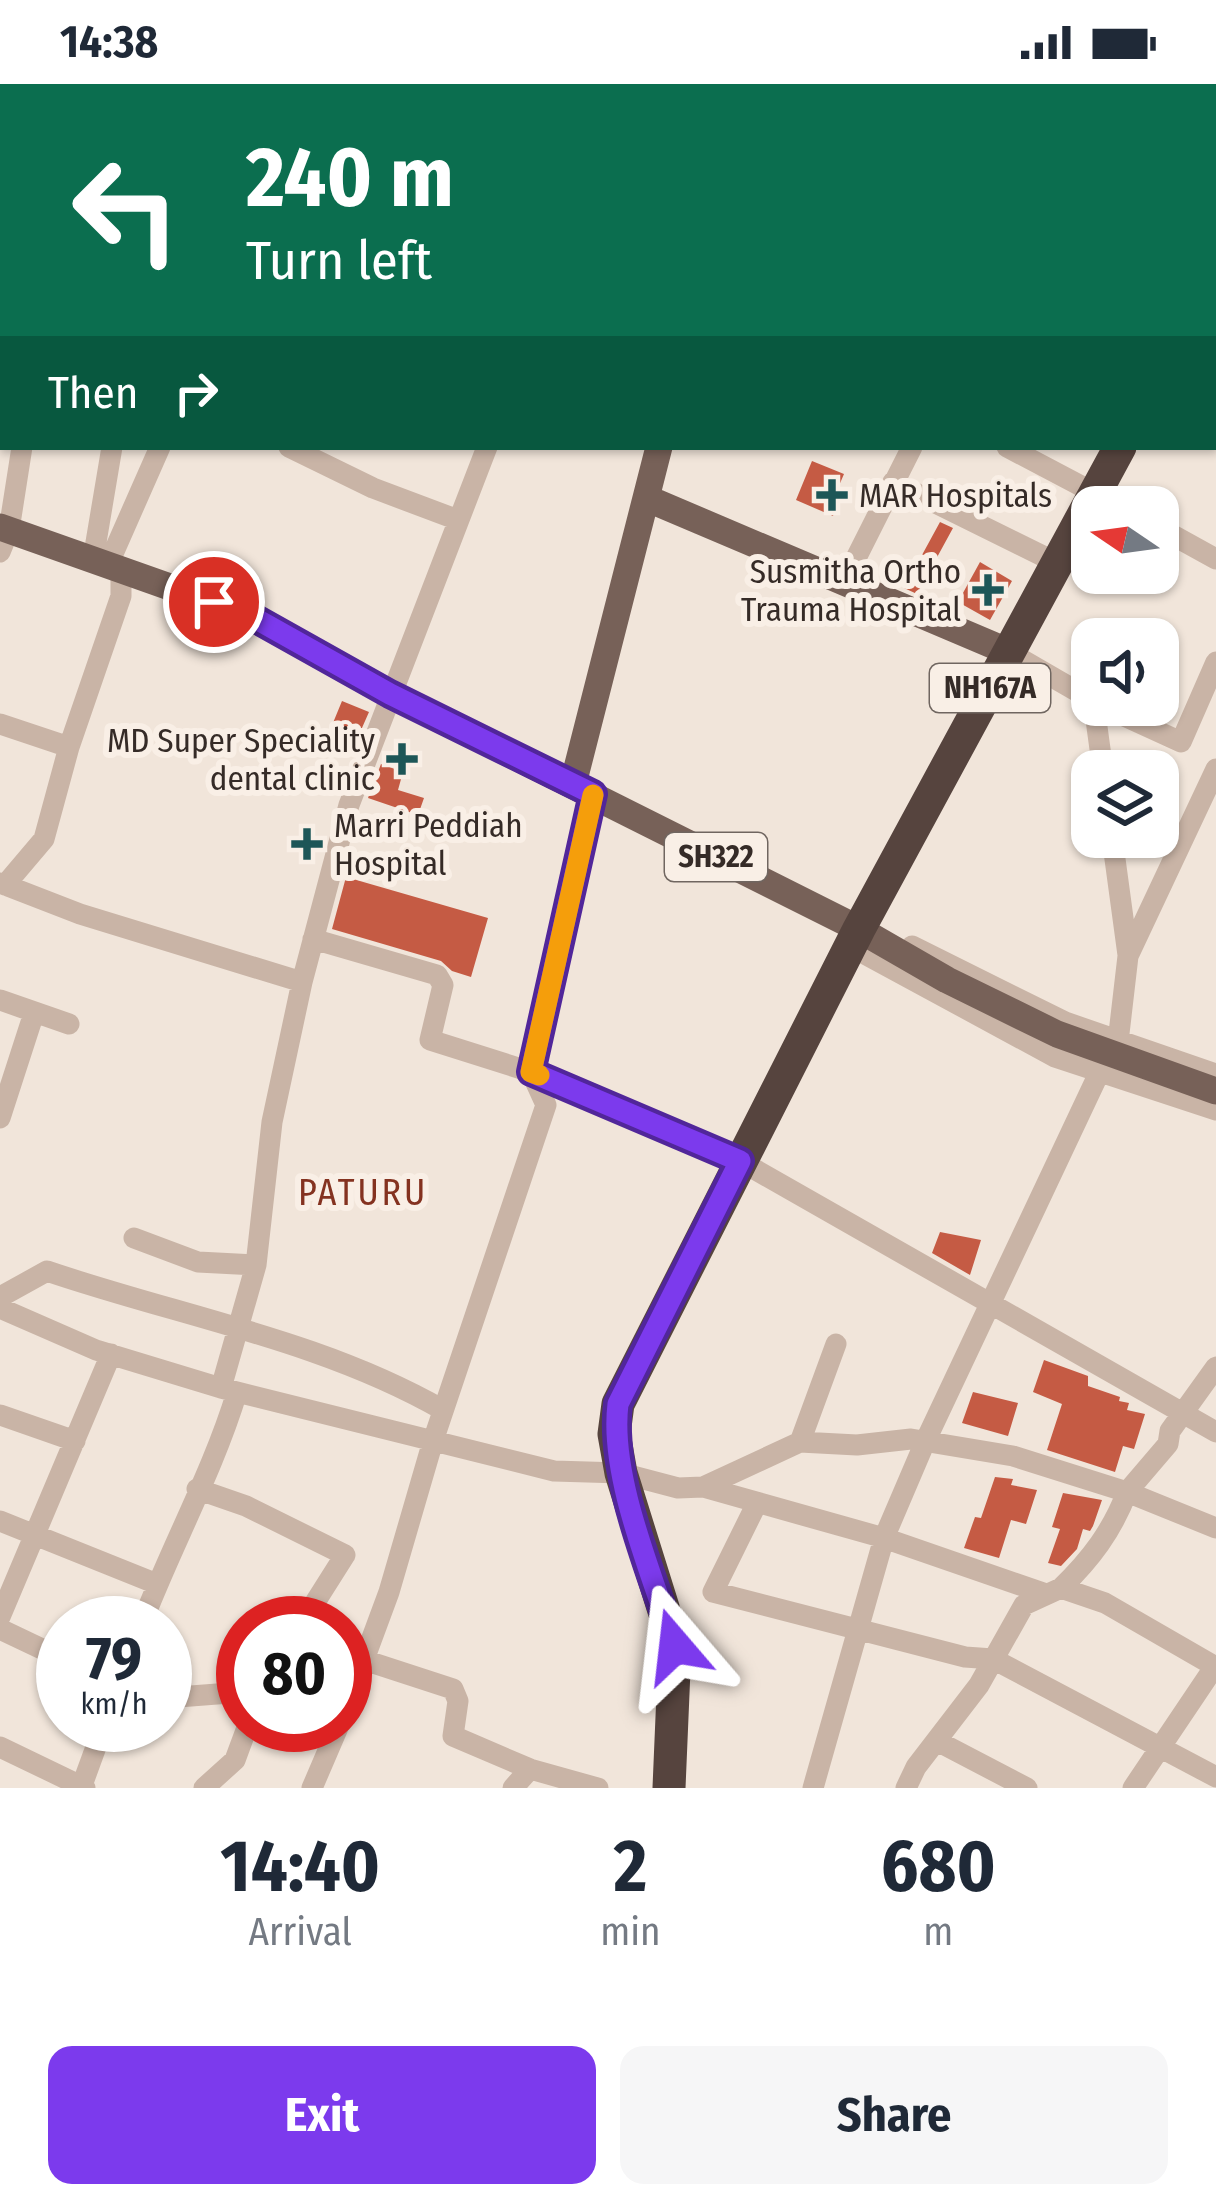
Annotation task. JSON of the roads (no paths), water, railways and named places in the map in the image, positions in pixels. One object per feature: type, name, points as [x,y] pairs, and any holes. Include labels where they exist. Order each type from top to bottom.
[{"type":"highway","name":"NH167A","points":[[1111,486],[1119,450]]},
{"type":"highway","name":"NH167A","points":[[669,1788],[675,1646],[621,1473],[614,1434],[618,1404],[858,932],[1057,563],[1071,546]]},
{"type":"main road","points":[[583,789],[646,498],[652,450]]},
{"type":"main road","points":[[646,498],[1009,652]]},
{"type":"main road","name":"SH322","points":[[3,536],[107,564],[249,615],[390,694],[858,932]]},
{"type":"main road","points":[[858,932],[1057,1034],[1216,1091]]},
{"type":"street","points":[[3,536],[21,450]]},
{"type":"street","points":[[112,450],[107,564],[121,596],[69,747],[44,839],[3,884],[80,914],[302,982]]},
{"type":"street","points":[[107,564],[159,450]]},
{"type":"street","points":[[295,450],[373,488],[458,520]]},
{"type":"street","points":[[152,1596],[225,1431],[240,1330],[256,1264],[272,1122],[302,982],[349,806],[486,450]]},
{"type":"street","points":[[844,582],[911,450]]},
{"type":"street","points":[[1013,450],[1081,486]]},
{"type":"street","points":[[892,482],[1057,563]]},
{"type":"street","points":[[1179,539],[1216,560]]},
{"type":"street","points":[[1009,652],[1071,689]]},
{"type":"street","points":[[1146,726],[1181,742],[1216,662]]},
{"type":"street","points":[[0,724],[69,747]]},
{"type":"street","points":[[1128,956],[1216,769]]},
{"type":"street","points":[[372,1638],[433,1441],[544,1119],[546,1105],[531,1072],[583,789]]},
{"type":"street","points":[[1115,858],[1128,956],[1118,1042]]},
{"type":"street","points":[[858,932],[1065,1022],[1216,1074]]},
{"type":"street","points":[[858,932],[1055,1057],[1216,1111]]},
{"type":"street","points":[[313,939],[437,975],[443,985],[430,1040],[531,1072],[740,1161],[1216,1432]]},
{"type":"street","points":[[0,1000],[69,1024]]},
{"type":"street","points":[[0,1118],[34,1012]]},
{"type":"street","points":[[813,1788],[884,1538],[1100,1071]]},
{"type":"street","points":[[134,1238],[198,1262],[256,1264]]},
{"type":"street","points":[[0,1297],[47,1271],[346,1362],[389,1379],[443,1411]]},
{"type":"street","points":[[0,1308],[112,1354],[229,1390],[554,1471],[621,1473],[678,1488],[703,1487],[1105,1603],[1216,1666],[1133,1788]]},
{"type":"street","points":[[800,1442],[836,1344]]},
{"type":"street","points":[[0,1617],[112,1354]]},
{"type":"street","points":[[906,1788],[1024,1605],[1054,1591],[1092,1558],[1116,1521],[1127,1492],[1168,1444],[1170,1431],[1216,1367]]},
{"type":"street","points":[[0,1415],[75,1442]]},
{"type":"street","points":[[703,1487],[800,1442],[910,1439],[1012,1456],[1127,1492],[1216,1528]]},
{"type":"street","points":[[197,1489],[246,1506],[345,1556],[319,1596]]},
{"type":"street","points":[[757,1503],[713,1592],[965,1657],[993,1658],[1216,1777]]},
{"type":"street","points":[[0,1521],[157,1583]]},
{"type":"street","points":[[0,1629],[36,1646]]},
{"type":"street","points":[[372,1663],[453,1689],[458,1700],[453,1736],[530,1769],[598,1788]]},
{"type":"street","points":[[937,1741],[1027,1788]]},
{"type":"street","points":[[0,1747],[82,1787],[94,1752]]},
{"type":"street","points":[[204,1788],[238,1752]]},
{"type":"street","points":[[312,1788],[327,1752]]},
{"type":"street","points":[[513,1788],[530,1769]]},
{"type":"place","name":"MAR Hospitals","points":[[832,495]]},
{"type":"place","name":"Susmitha Ortho Trauma Hospital","points":[[988,590]]},
{"type":"place","name":"MD Super Speciality dental clinic","points":[[402,759]]},
{"type":"place","name":"Marri Peddiah Hospital","points":[[307,844]]},
{"type":"district","name":"PATURU","points":[[363,1192]]}]
